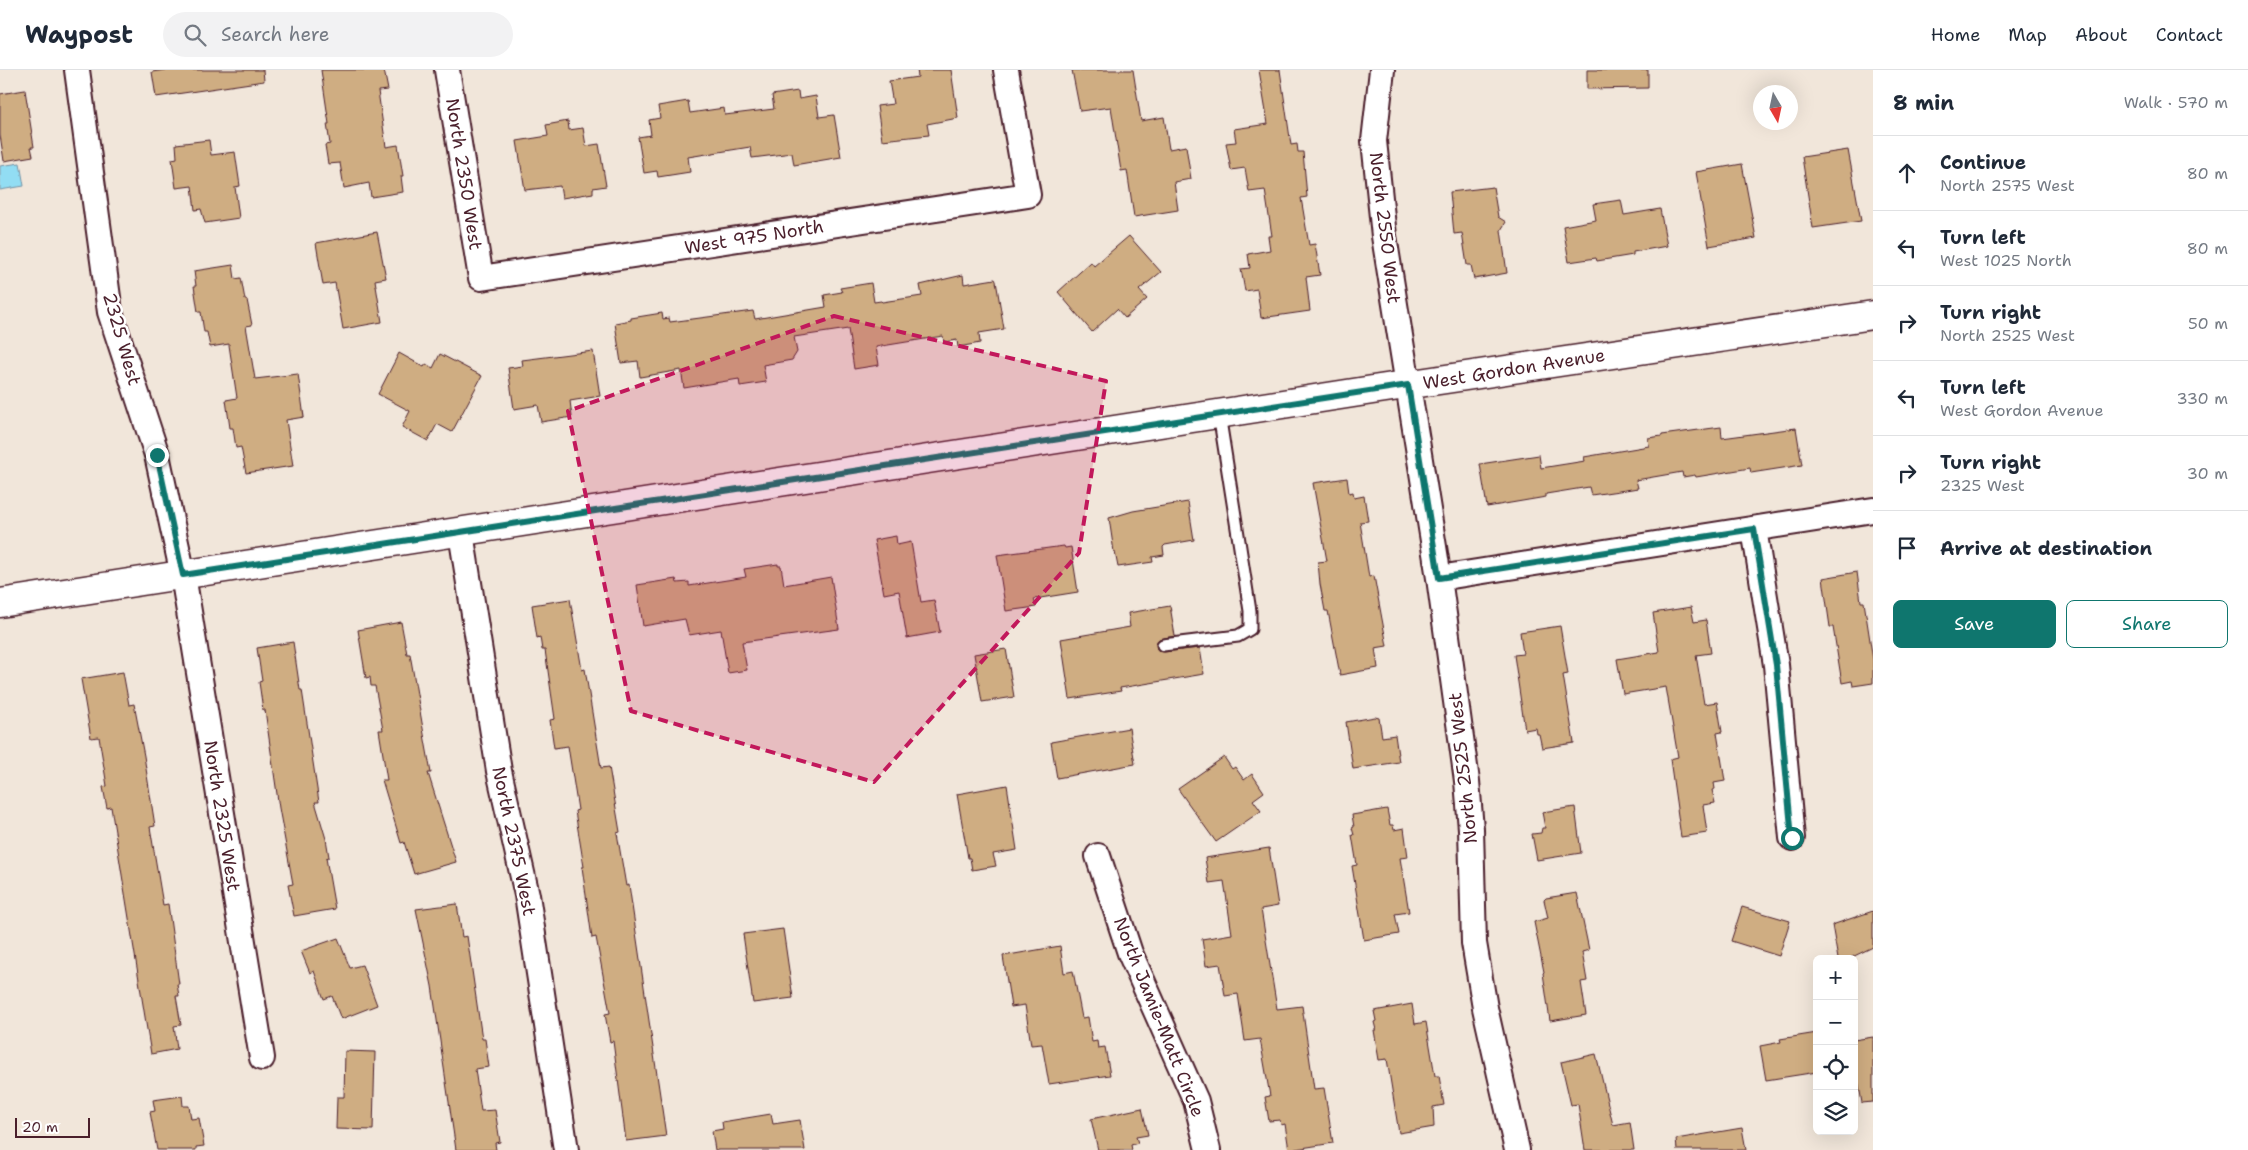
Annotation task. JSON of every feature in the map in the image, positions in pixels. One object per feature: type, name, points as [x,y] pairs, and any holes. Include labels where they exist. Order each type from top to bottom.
[{"type":"main road","name":"West Gordon Avenue","points":[[0,603],[1408,385],[1873,316]]},
{"type":"street","name":"2325 West","points":[[77,70],[110,312],[157,455],[183,575]]},
{"type":"street","name":"North 2350 West","points":[[447,70],[481,278]]},
{"type":"street","name":"West 975 North","points":[[481,278],[1028,195],[1006,70]]},
{"type":"street","name":"North 2550 West","points":[[1382,70],[1374,141],[1384,236],[1408,385]]},
{"type":"street","name":"North 2525 West","points":[[1408,385],[1439,578],[1467,781],[1471,829],[1474,943],[1485,1008],[1517,1150]]},
{"type":"street","points":[[1439,578],[1873,510]]},
{"type":"street","points":[[1754,529],[1776,665],[1792,838]]},
{"type":"street","name":"North 2375 West","points":[[461,533],[498,770],[527,895],[566,1150]]},
{"type":"street","name":"North 2325 West","points":[[183,575],[262,1058]]},
{"type":"street","name":"North Jamie-Matt Circle","points":[[1098,856],[1130,954],[1196,1101],[1208,1150]]},
{"type":"lane","points":[[1162,645],[1238,636],[1250,629],[1250,611],[1219,414]]},
{"type":"highlighted area","points":[[834,316],[1106,381],[1079,553],[874,782],[631,711],[568,411]]},
{"type":"water","points":[[20,163],[24,186],[0,190],[0,166]]},
{"type":"building","points":[[165,70],[263,70],[264,81],[156,97],[152,72]]},
{"type":"building","points":[[321,70],[384,70],[388,90],[378,91],[386,147],[398,145],[403,176],[401,176],[403,192],[371,197],[369,183],[344,188],[340,163],[328,164],[325,145],[330,144],[327,124],[329,124]]},
{"type":"building","points":[[917,70],[951,70],[958,118],[927,124],[929,135],[882,140],[877,106],[893,104],[889,81],[918,77]]},
{"type":"building","points":[[1072,70],[1133,70],[1141,121],[1164,117],[1169,149],[1186,146],[1191,179],[1174,182],[1178,210],[1134,217],[1127,170],[1121,171],[1111,107],[1080,111]]},
{"type":"building","points":[[1259,70],[1280,70],[1291,145],[1297,144],[1298,152],[1303,152],[1307,197],[1301,198],[1309,245],[1315,244],[1320,275],[1306,277],[1310,311],[1261,318],[1257,289],[1245,291],[1241,269],[1250,268],[1248,254],[1270,250],[1268,236],[1272,236],[1265,190],[1249,192],[1245,168],[1231,170],[1226,143],[1236,142],[1234,129],[1268,124]]},
{"type":"building","points":[[1587,70],[1648,70],[1648,88],[1587,89]]},
{"type":"building","points":[[25,90],[34,147],[31,147],[33,156],[4,161],[0,135],[0,94]]},
{"type":"building","points":[[798,91],[799,99],[816,96],[819,117],[834,115],[841,157],[794,165],[792,153],[752,158],[750,147],[688,157],[690,172],[658,177],[657,171],[644,173],[638,137],[651,135],[649,120],[660,118],[658,106],[688,101],[690,113],[724,108],[725,115],[774,109],[772,95]]},
{"type":"building","points":[[568,121],[569,130],[583,128],[586,146],[599,144],[606,186],[593,188],[593,193],[562,198],[560,186],[525,190],[517,141],[548,136],[546,125]]},
{"type":"building","points":[[209,140],[211,155],[235,152],[240,186],[235,187],[239,218],[205,223],[201,209],[195,210],[192,186],[176,188],[172,159],[177,158],[176,144]]},
{"type":"building","points":[[1848,150],[1861,221],[1813,228],[1802,157]]},
{"type":"building","points":[[1742,164],[1756,238],[1709,246],[1696,172]]},
{"type":"building","points":[[1493,187],[1498,217],[1506,222],[1501,230],[1507,273],[1474,279],[1471,265],[1467,265],[1462,233],[1454,234],[1450,192]]},
{"type":"building","points":[[1621,200],[1624,215],[1660,209],[1667,246],[1633,252],[1633,255],[1597,261],[1596,258],[1569,262],[1563,226],[1596,220],[1593,204]]},
{"type":"building","points":[[377,232],[386,278],[375,280],[382,322],[343,329],[335,283],[323,285],[316,243]]},
{"type":"building","points":[[1129,236],[1161,272],[1139,290],[1147,299],[1125,318],[1117,309],[1092,332],[1058,292],[1091,262],[1094,266]]},
{"type":"building","points":[[233,265],[235,279],[241,278],[252,325],[246,326],[255,379],[298,374],[304,417],[286,420],[293,466],[246,473],[241,447],[236,448],[233,428],[230,428],[226,400],[237,398],[229,344],[210,347],[207,332],[204,332],[201,312],[198,312],[194,271]]},
{"type":"building","points":[[963,275],[964,284],[995,279],[996,281],[1004,329],[979,333],[980,343],[958,347],[957,340],[944,342],[943,336],[876,347],[879,365],[854,369],[848,329],[794,337],[797,352],[792,360],[763,365],[766,382],[740,386],[739,379],[684,388],[681,370],[640,377],[638,361],[621,363],[615,323],[631,320],[631,318],[662,313],[663,319],[669,318],[670,322],[753,311],[755,319],[826,307],[824,295],[842,292],[840,288],[871,283],[874,302],[882,302],[922,296],[920,285]]},
{"type":"building","points":[[593,351],[600,396],[570,401],[572,417],[541,422],[538,405],[514,409],[508,368],[523,366],[522,360]]},
{"type":"building","points":[[399,353],[424,367],[426,364],[433,368],[440,354],[482,376],[452,432],[437,424],[428,441],[402,427],[410,411],[378,394]]},
{"type":"building","points":[[1721,427],[1722,438],[1796,428],[1802,465],[1751,473],[1750,468],[1696,477],[1695,475],[1683,477],[1682,472],[1636,480],[1638,488],[1591,495],[1589,487],[1546,494],[1546,497],[1487,507],[1480,464],[1539,455],[1541,468],[1585,461],[1584,457],[1649,446],[1648,438]]},
{"type":"building","points":[[1347,478],[1349,493],[1353,492],[1354,498],[1364,496],[1368,521],[1360,522],[1369,577],[1374,576],[1387,646],[1375,648],[1378,668],[1340,675],[1328,611],[1325,611],[1320,584],[1318,562],[1327,561],[1313,483]]},
{"type":"building","points":[[1188,502],[1194,540],[1165,545],[1163,547],[1164,555],[1152,557],[1153,562],[1118,567],[1109,518],[1133,511]]},
{"type":"building","points":[[896,536],[897,545],[911,542],[921,602],[934,600],[940,632],[907,638],[899,591],[884,594],[874,540]]},
{"type":"building","points":[[1064,546],[1065,548],[1071,547],[1078,592],[1034,599],[1036,607],[1006,611],[997,555]]},
{"type":"building","points":[[778,564],[778,566],[781,566],[784,585],[831,577],[839,629],[742,642],[747,670],[728,673],[721,630],[689,635],[685,619],[643,626],[637,585],[676,579],[677,583],[689,582],[689,586],[746,577],[744,569]]},
{"type":"building","points":[[1857,572],[1861,602],[1864,602],[1873,660],[1873,683],[1853,686],[1852,681],[1842,683],[1833,627],[1830,627],[1823,578]]},
{"type":"building","points":[[570,599],[582,670],[585,669],[601,768],[609,767],[620,832],[617,833],[626,886],[629,885],[666,1136],[626,1141],[613,1041],[610,1042],[605,1014],[610,1013],[596,937],[592,938],[575,811],[578,810],[568,746],[554,748],[550,720],[555,719],[545,650],[542,650],[540,637],[537,638],[532,605]]},
{"type":"building","points":[[1170,606],[1175,636],[1159,639],[1156,643],[1157,649],[1164,652],[1200,648],[1204,674],[1120,688],[1121,691],[1070,699],[1061,639],[1130,627],[1128,613]]},
{"type":"building","points":[[1691,607],[1694,622],[1706,620],[1711,653],[1696,655],[1704,704],[1717,702],[1722,732],[1717,733],[1725,781],[1714,783],[1715,789],[1712,790],[1715,803],[1703,805],[1707,833],[1681,837],[1670,759],[1678,757],[1666,687],[1623,694],[1617,659],[1659,652],[1653,613]]},
{"type":"building","points":[[401,622],[407,654],[410,654],[431,773],[428,773],[456,862],[414,874],[404,842],[401,843],[382,780],[387,780],[379,730],[383,730],[375,686],[371,686],[370,677],[366,678],[358,630]]},
{"type":"building","points":[[1560,626],[1568,674],[1563,675],[1574,743],[1542,748],[1536,728],[1525,730],[1514,655],[1523,654],[1520,632]]},
{"type":"building","points":[[293,642],[319,802],[315,802],[326,839],[329,857],[326,858],[335,909],[294,916],[288,885],[293,884],[279,808],[265,710],[263,710],[259,682],[262,681],[257,648]]},
{"type":"building","points":[[1006,649],[1014,697],[982,702],[974,654]]},
{"type":"building","points":[[123,672],[129,705],[134,704],[144,756],[155,826],[150,827],[163,905],[168,904],[179,984],[177,984],[179,996],[176,996],[181,1025],[174,1026],[177,1049],[151,1054],[111,807],[107,808],[103,787],[107,786],[99,737],[91,738],[81,679]]},
{"type":"building","points":[[1379,718],[1382,737],[1395,735],[1399,762],[1353,769],[1346,722]]},
{"type":"building","points":[[1129,728],[1135,764],[1057,778],[1051,742]]},
{"type":"building","points":[[1224,757],[1232,769],[1235,767],[1244,780],[1252,774],[1264,792],[1253,800],[1261,811],[1216,842],[1178,789]]},
{"type":"building","points":[[1007,785],[1017,850],[993,854],[996,866],[972,870],[970,858],[968,858],[957,794]]},
{"type":"building","points":[[1575,807],[1581,853],[1537,860],[1532,834],[1541,833],[1542,828],[1545,828],[1542,812]]},
{"type":"building","points":[[1387,809],[1390,825],[1393,825],[1394,830],[1404,828],[1408,857],[1400,858],[1409,912],[1395,914],[1399,934],[1364,940],[1352,866],[1357,865],[1352,835],[1354,835],[1352,828],[1354,827],[1352,815]]},
{"type":"building","points":[[1269,848],[1278,906],[1261,909],[1277,1009],[1302,1006],[1314,1089],[1324,1088],[1333,1143],[1289,1150],[1285,1124],[1281,1125],[1280,1120],[1269,1121],[1265,1097],[1270,1096],[1260,1039],[1245,1041],[1238,994],[1225,996],[1220,964],[1206,966],[1202,939],[1232,934],[1224,881],[1209,883],[1205,858]]},
{"type":"building","points":[[1577,893],[1589,950],[1582,952],[1587,981],[1581,982],[1586,1015],[1550,1021],[1544,972],[1534,922],[1548,918],[1544,900],[1546,898]]},
{"type":"building","points":[[457,904],[462,937],[467,936],[482,1039],[485,1039],[489,1067],[475,1069],[481,1111],[495,1110],[500,1142],[495,1143],[496,1150],[456,1150],[432,986],[416,909]]},
{"type":"building","points":[[1742,907],[1790,921],[1779,956],[1731,941]]},
{"type":"building","points":[[1873,911],[1873,947],[1856,955],[1837,955],[1832,925]]},
{"type":"building","points":[[783,929],[793,998],[753,1003],[743,934]]},
{"type":"building","points":[[338,938],[350,968],[362,965],[377,1005],[341,1019],[332,996],[324,999],[314,971],[310,973],[301,951]]},
{"type":"building","points":[[1060,946],[1064,973],[1073,971],[1082,1018],[1088,1017],[1092,1042],[1097,1041],[1098,1048],[1105,1047],[1110,1075],[1049,1084],[1042,1044],[1031,1045],[1025,1005],[1011,1007],[1003,956]]},
{"type":"building","points":[[1412,1004],[1415,1024],[1426,1022],[1435,1076],[1439,1076],[1444,1105],[1433,1107],[1434,1127],[1399,1133],[1387,1059],[1379,1060],[1374,1030],[1376,1030],[1374,1022],[1376,1021],[1374,1011]]},
{"type":"building","points":[[1813,1034],[1813,1073],[1766,1080],[1760,1046],[1781,1042],[1780,1039]]},
{"type":"building","points":[[1873,1037],[1873,1102],[1862,1103],[1858,1080],[1858,1039]]},
{"type":"building","points":[[345,1051],[375,1052],[373,1130],[336,1129],[337,1097],[344,1097]]},
{"type":"building","points":[[1596,1054],[1613,1125],[1630,1122],[1634,1150],[1585,1150],[1578,1104],[1571,1105],[1561,1062]]},
{"type":"building","points":[[182,1096],[183,1106],[189,1106],[191,1119],[199,1118],[204,1146],[196,1147],[196,1150],[157,1150],[150,1112],[155,1111],[153,1100]]},
{"type":"building","points":[[1142,1108],[1148,1135],[1136,1137],[1138,1143],[1131,1145],[1132,1150],[1098,1150],[1091,1119]]},
{"type":"building","points":[[771,1114],[773,1124],[800,1120],[805,1150],[715,1150],[712,1131],[723,1129],[722,1122]]},
{"type":"building","points":[[1742,1128],[1746,1150],[1677,1150],[1676,1139]]},
{"type":"route","points":[[157,455],[183,575],[1408,385],[1439,578],[1754,529],[1776,665],[1792,838]]}]
